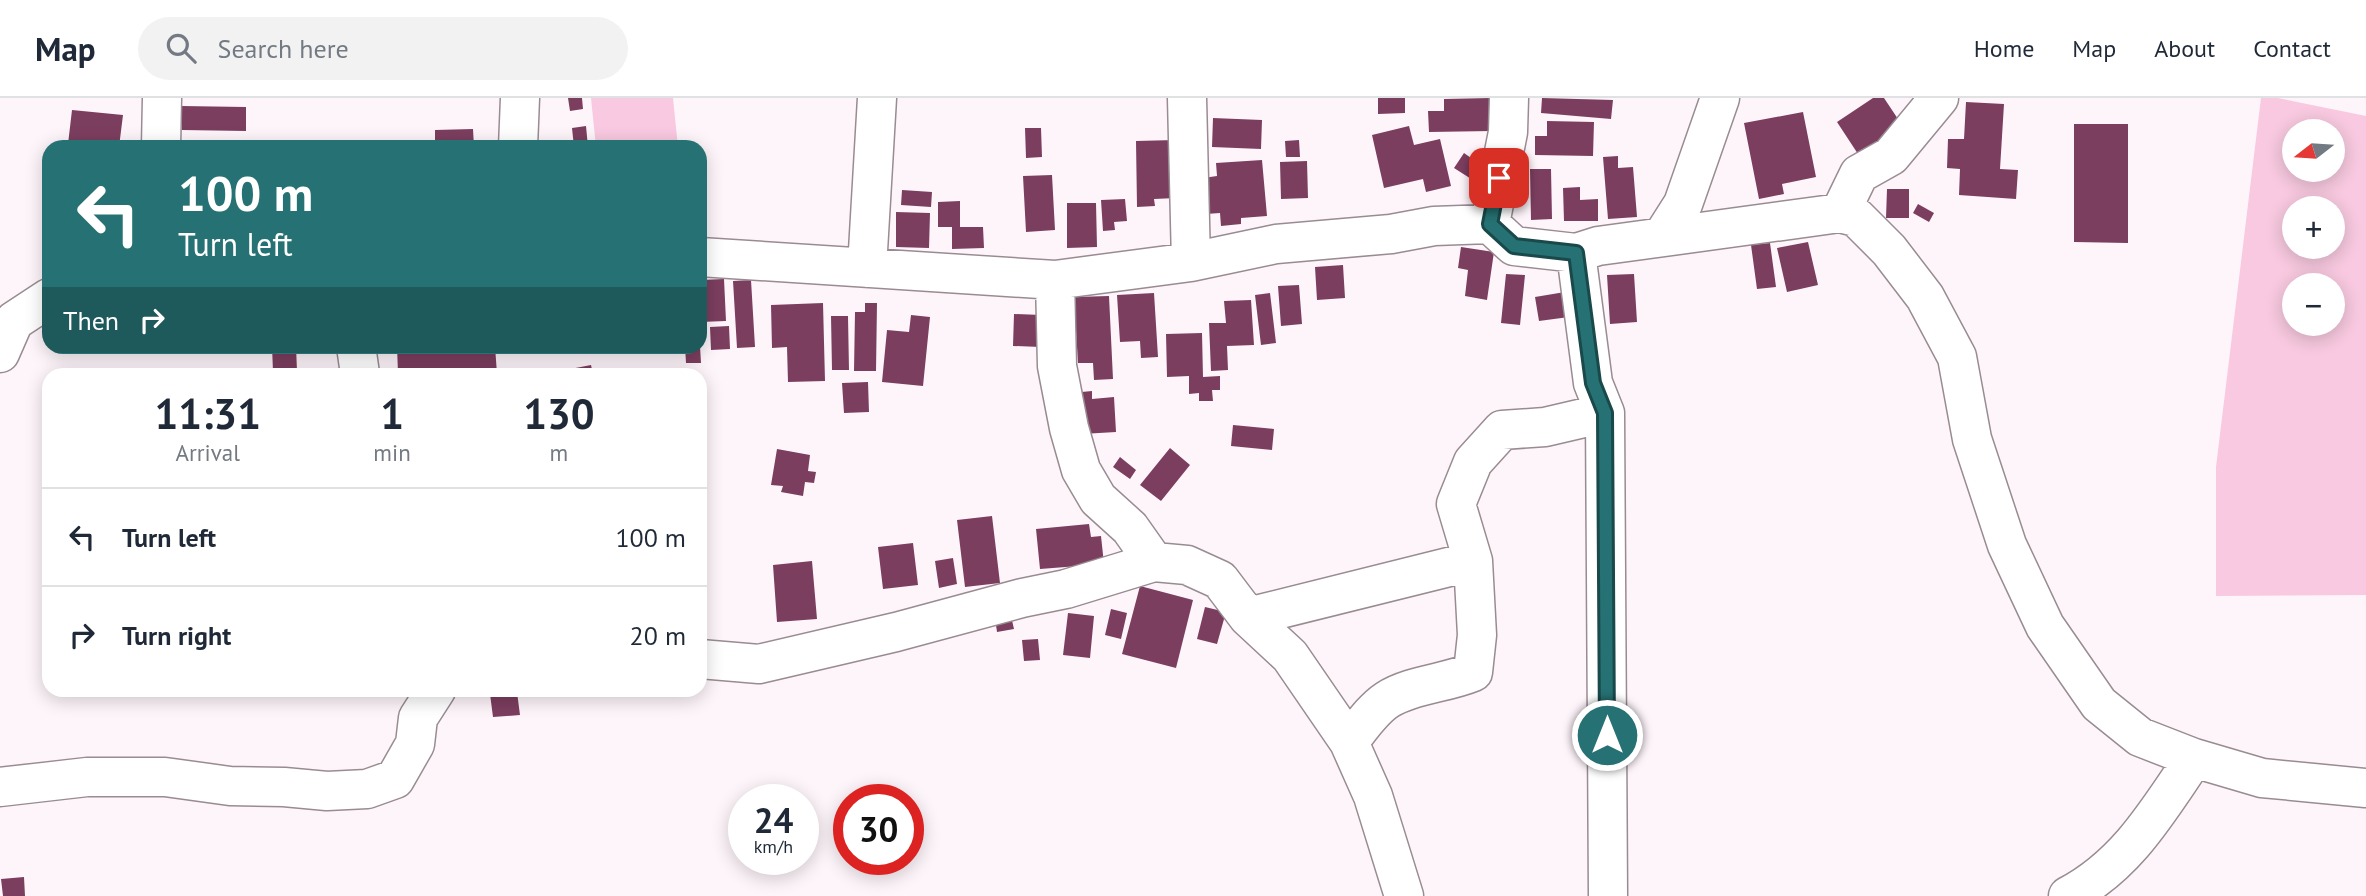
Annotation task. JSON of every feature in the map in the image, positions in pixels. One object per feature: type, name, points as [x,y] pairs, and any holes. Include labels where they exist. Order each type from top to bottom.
[{"type":"street","points":[[161,140],[162,98]]},
{"type":"street","points":[[518,140],[520,98]]},
{"type":"street","points":[[866,268],[877,98]]},
{"type":"street","points":[[1188,98],[1191,262]]},
{"type":"street","points":[[1490,224],[1507,132],[1509,98]]},
{"type":"street","points":[[1662,237],[1683,204],[1720,98]]},
{"type":"street","points":[[1840,213],[1859,174],[1891,156],[1939,98]]},
{"type":"street","points":[[707,257],[1055,280],[1191,262],[1276,244],[1391,234],[1434,226],[1490,224],[1514,246],[1576,253],[1598,246],[1840,213],[1856,217],[1889,250],[1925,297],[1957,357],[1972,439],[2007,545],[2045,626],[2099,704],[2140,737],[2194,758],[2262,778],[2366,789]]},
{"type":"street","points":[[1576,253],[1593,383],[1605,413],[1608,896]]},
{"type":"street","points":[[1055,280],[1057,366],[1069,428],[1081,470],[1098,499],[1130,528],[1154,562]]},
{"type":"street","points":[[0,353],[14,321],[42,303]]},
{"type":"street","points":[[1349,742],[1370,715],[1388,699],[1418,688],[1454,680],[1472,671],[1477,635],[1473,561],[1456,504],[1474,462],[1502,430],[1545,427],[1605,413]]},
{"type":"street","points":[[1248,617],[1473,561]]},
{"type":"street","points":[[707,660],[760,664],[772,662],[1066,589],[1154,562],[1187,565],[1220,580],[1248,617],[1290,656],[1349,742],[1373,796],[1404,896]]},
{"type":"street","points":[[0,787],[87,776],[165,777],[230,786],[327,791],[368,789],[395,779],[415,744],[422,699]]},
{"type":"street","points":[[2068,896],[2091,884],[2140,837],[2194,758]]},
{"type":"shaded area","points":[[591,98],[673,98],[677,140],[595,140]]},
{"type":"shaded area","points":[[2261,98],[2278,98],[2366,116],[2366,595],[2216,596],[2216,467]]},
{"type":"building","points":[[568,98],[582,98],[583,109],[570,111]]},
{"type":"building","points":[[1378,98],[1405,98],[1405,113],[1378,114]]},
{"type":"building","points":[[1491,98],[1492,131],[1429,132],[1428,111],[1444,111],[1444,99]]},
{"type":"building","points":[[1542,98],[1613,100],[1611,119],[1541,113]]},
{"type":"building","points":[[1873,98],[1884,98],[1902,125],[1858,154],[1837,122]]},
{"type":"building","points":[[1966,102],[2004,104],[2000,169],[2018,170],[2016,199],[1959,195],[1960,169],[1947,168],[1948,139],[1964,139]]},
{"type":"building","points":[[182,106],[246,107],[246,131],[182,130]]},
{"type":"building","points":[[72,110],[123,115],[120,140],[68,140]]},
{"type":"building","points":[[1803,112],[1816,177],[1782,184],[1784,194],[1759,199],[1744,123]]},
{"type":"building","points":[[1213,118],[1262,120],[1261,149],[1212,147]]},
{"type":"building","points":[[1547,121],[1594,122],[1593,156],[1535,155],[1535,136],[1547,136]]},
{"type":"building","points":[[2074,124],[2128,124],[2128,243],[2074,242]]},
{"type":"building","points":[[586,126],[587,140],[573,140],[572,128]]},
{"type":"building","points":[[1409,126],[1414,145],[1440,139],[1451,186],[1426,192],[1423,179],[1384,188],[1372,135]]},
{"type":"building","points":[[1025,128],[1041,128],[1042,157],[1026,158]]},
{"type":"building","points":[[473,129],[474,140],[435,140],[435,130]]},
{"type":"building","points":[[1175,140],[1176,198],[1154,199],[1155,206],[1137,207],[1136,141]]},
{"type":"building","points":[[1299,140],[1300,157],[1286,157],[1285,141]]},
{"type":"building","points":[[1464,153],[1485,168],[1476,182],[1454,168]]},
{"type":"building","points":[[1618,156],[1618,168],[1633,167],[1637,217],[1608,219],[1603,157]]},
{"type":"building","points":[[1262,160],[1267,216],[1241,218],[1241,224],[1221,226],[1220,213],[1206,214],[1203,178],[1217,176],[1216,163]]},
{"type":"building","points":[[1307,161],[1308,198],[1281,199],[1280,162]]},
{"type":"building","points":[[1530,169],[1551,169],[1552,219],[1531,220]]},
{"type":"building","points":[[1052,175],[1055,230],[1026,232],[1023,176]]},
{"type":"building","points":[[1580,187],[1580,200],[1598,199],[1598,221],[1564,221],[1563,188]]},
{"type":"building","points":[[1887,189],[1909,189],[1909,218],[1886,218]]},
{"type":"building","points":[[902,190],[932,192],[931,207],[901,205]]},
{"type":"building","points":[[1125,199],[1127,221],[1114,222],[1115,230],[1103,231],[1101,200]]},
{"type":"building","points":[[960,201],[960,227],[983,227],[984,248],[952,249],[952,227],[938,227],[938,202]]},
{"type":"building","points":[[1067,203],[1096,203],[1097,247],[1067,248]]},
{"type":"building","points":[[1918,204],[1934,213],[1929,222],[1913,213]]},
{"type":"building","points":[[896,212],[930,213],[929,248],[896,247]]},
{"type":"building","points":[[1808,242],[1818,285],[1787,292],[1777,248]]},
{"type":"building","points":[[1770,243],[1776,287],[1757,289],[1751,245]]},
{"type":"building","points":[[1461,247],[1494,252],[1487,300],[1465,296],[1468,270],[1458,268]]},
{"type":"building","points":[[1343,265],[1345,298],[1317,300],[1315,267]]},
{"type":"building","points":[[1506,274],[1525,275],[1520,325],[1501,323]]},
{"type":"building","points":[[1634,274],[1637,322],[1610,324],[1607,275]]},
{"type":"building","points":[[724,279],[726,321],[707,322],[707,280]]},
{"type":"building","points":[[751,280],[755,347],[737,348],[733,281]]},
{"type":"building","points":[[1299,285],[1302,324],[1281,326],[1278,286]]},
{"type":"building","points":[[1565,292],[1569,317],[1539,321],[1535,297]]},
{"type":"building","points":[[1154,293],[1158,357],[1141,358],[1140,341],[1120,342],[1117,295]]},
{"type":"building","points":[[1270,293],[1276,343],[1261,345],[1255,295]]},
{"type":"building","points":[[1109,296],[1113,379],[1094,380],[1093,363],[1078,363],[1074,297]]},
{"type":"building","points":[[1251,300],[1254,345],[1227,346],[1228,370],[1211,371],[1209,323],[1226,323],[1224,301]]},
{"type":"building","points":[[823,303],[825,381],[788,382],[787,347],[772,348],[771,305]]},
{"type":"building","points":[[865,303],[877,303],[876,371],[854,371],[855,312],[865,312]]},
{"type":"building","points":[[1014,314],[1042,315],[1041,347],[1013,346]]},
{"type":"building","points":[[911,315],[930,317],[923,386],[882,382],[887,330],[909,332]]},
{"type":"building","points":[[831,316],[848,316],[849,370],[832,370]]},
{"type":"building","points":[[729,326],[730,349],[711,350],[710,327]]},
{"type":"building","points":[[1202,333],[1203,377],[1220,376],[1220,390],[1212,390],[1213,401],[1199,401],[1199,393],[1189,394],[1189,376],[1167,377],[1166,334]]},
{"type":"building","points":[[272,354],[296,354],[297,368],[273,368]]},
{"type":"building","points":[[397,354],[496,354],[497,368],[398,368]]},
{"type":"building","points":[[685,354],[700,354],[701,363],[686,363]]},
{"type":"building","points":[[868,382],[869,412],[844,413],[842,383]]},
{"type":"building","points":[[1092,391],[1092,399],[1114,397],[1116,432],[1082,434],[1071,393]]},
{"type":"building","points":[[1233,425],[1274,429],[1272,450],[1231,446]]},
{"type":"building","points":[[1170,448],[1190,465],[1161,501],[1140,485]]},
{"type":"building","points":[[777,449],[810,455],[808,471],[816,472],[814,483],[805,482],[803,496],[781,492],[783,486],[771,485]]},
{"type":"building","points":[[1120,457],[1136,470],[1130,479],[1113,467]]},
{"type":"building","points":[[992,516],[1000,583],[965,587],[957,520]]},
{"type":"building","points":[[1089,524],[1091,537],[1101,536],[1104,564],[1040,569],[1036,529]]},
{"type":"building","points":[[913,543],[918,585],[883,589],[878,547]]},
{"type":"building","points":[[953,558],[957,584],[939,588],[935,561]]},
{"type":"building","points":[[812,561],[817,619],[777,622],[773,565]]},
{"type":"building","points":[[1140,586],[1193,600],[1176,668],[1122,654]]},
{"type":"building","points":[[1205,607],[1226,612],[1217,644],[1197,639]]},
{"type":"building","points":[[1111,609],[1127,613],[1121,639],[1105,635]]},
{"type":"building","points":[[1068,613],[1094,616],[1090,658],[1063,655]]},
{"type":"building","points":[[1011,616],[1014,629],[997,632],[995,618]]},
{"type":"building","points":[[1038,639],[1040,660],[1024,661],[1022,640]]},
{"type":"building","points":[[490,697],[518,697],[520,715],[493,717]]},
{"type":"building","points":[[24,877],[25,896],[3,896],[1,879]]},
{"type":"route","points":[[1499,178],[1490,224],[1514,246],[1576,253],[1593,383],[1605,413],[1607,735]]}]
